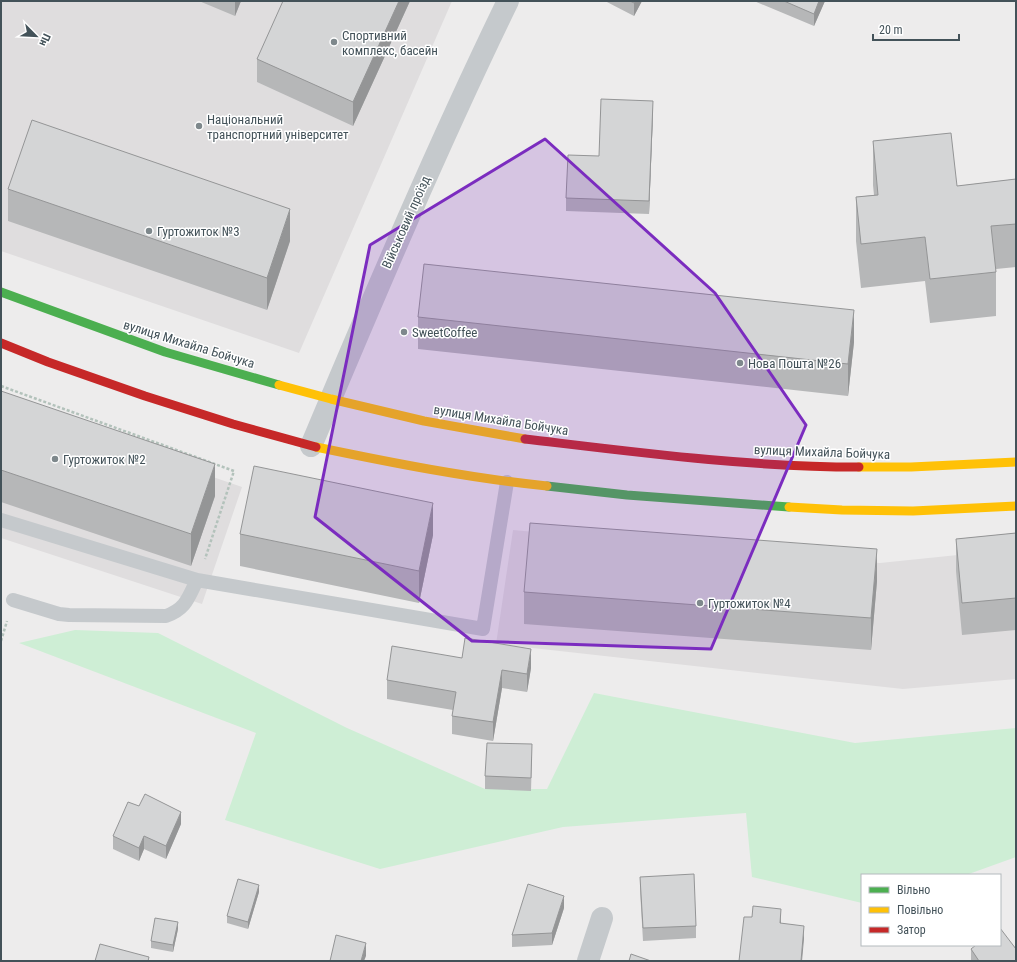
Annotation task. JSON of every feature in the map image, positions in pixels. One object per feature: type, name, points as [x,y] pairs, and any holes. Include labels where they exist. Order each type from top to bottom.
[{"type":"main road","name":"вулиця Михайла Бойчука","points":[[1,292],[73,320],[166,352],[331,399],[424,421],[514,438],[742,462],[846,467],[974,465],[1016,462]]},
{"type":"main road","points":[[1,343],[48,362],[145,396],[233,424],[311,446],[415,468],[508,482],[627,495],[730,504],[842,510],[913,511],[1016,506]]},
{"type":"street","name":"Військовий проїзд","points":[[311,446],[373,297],[465,89],[508,1]]},
{"type":"street","points":[[588,961],[602,918]]},
{"type":"lane","points":[[1,520],[197,580],[483,629],[508,482]]},
{"type":"lane","points":[[13,600],[59,614],[166,616],[177,612],[184,606],[197,580]]},
{"type":"path","points":[[1,386],[234,471],[197,580]]},
{"type":"highlighted area","points":[[545,139],[715,293],[806,425],[711,649],[472,641],[315,517],[370,245]]},
{"type":"shaded area","name":"Національний транспортний університет","points":[[1,1],[452,1],[299,353],[1,251]]},
{"type":"shaded area","points":[[1,404],[242,487],[202,604],[1,538]]},
{"type":"shaded area","points":[[513,530],[880,563],[1016,549],[1016,679],[903,689],[496,644]]},
{"type":"green space","points":[[75,630],[158,633],[347,728],[485,789],[547,789],[594,693],[855,743],[1016,728],[1016,857],[969,874],[861,874],[861,903],[752,877],[746,813],[563,827],[380,869],[225,820],[256,733],[19,643]]},
{"type":"building","name":"Спортивний комплекс, басейн","points":[[283,1],[399,1],[353,102],[257,59]]},
{"type":"building","points":[[784,1],[819,1],[814,14]]},
{"type":"building","points":[[601,99],[653,101],[649,201],[566,198],[568,155],[599,156]]},
{"type":"building","points":[[32,120],[290,209],[267,278],[8,189]]},
{"type":"building","points":[[951,133],[957,186],[1016,179],[1016,224],[991,226],[996,272],[930,279],[925,237],[861,244],[856,197],[878,195],[873,141]]},
{"type":"building","points":[[424,264],[854,310],[848,364],[418,317]]},
{"type":"building","points":[[1,391],[215,464],[191,534],[1,470]]},
{"type":"building","points":[[254,466],[433,503],[419,571],[240,534]]},
{"type":"building","points":[[530,523],[877,549],[871,618],[524,592]]},
{"type":"building","points":[[1016,533],[1016,598],[962,603],[956,539]]},
{"type":"building","points":[[465,638],[531,649],[527,674],[502,670],[493,722],[452,716],[456,692],[387,680],[392,646],[462,658]]},
{"type":"building","points":[[487,743],[532,744],[531,778],[485,776]]},
{"type":"building","points":[[145,794],[181,812],[166,846],[144,836],[139,848],[113,836],[128,802],[139,806]]},
{"type":"building","points":[[694,874],[696,926],[643,928],[640,877]]},
{"type":"building","points":[[238,879],[259,885],[248,922],[227,916]]},
{"type":"building","points":[[528,884],[564,896],[552,933],[512,935]]},
{"type":"building","points":[[753,906],[781,909],[780,923],[804,926],[801,961],[739,961],[744,917],[752,917]]},
{"type":"building","points":[[155,918],[178,922],[173,945],[151,941]]},
{"type":"building","points":[[1001,929],[1016,949],[1016,961],[979,961],[971,949],[975,946],[1001,946]]},
{"type":"building","points":[[336,935],[366,943],[361,961],[330,961]]},
{"type":"building","points":[[100,944],[149,957],[148,961],[95,961]]},
{"type":"building","points":[[631,954],[651,961],[629,961]]},
{"type":"traffic: fast","points":[[1,292],[165,352],[279,385]]},
{"type":"traffic: fast","points":[[547,486],[627,495],[789,507]]},
{"type":"traffic: slow","points":[[279,385],[424,421],[525,439]]},
{"type":"traffic: slow","points":[[316,447],[431,470],[547,486]]},
{"type":"traffic: slow","points":[[859,467],[911,467],[1016,462]]},
{"type":"traffic: slow","points":[[789,507],[842,510],[913,511],[1016,506]]},
{"type":"traffic: jam","points":[[1,343],[48,362],[145,396],[233,424],[316,447]]},
{"type":"traffic: jam","points":[[525,439],[649,454],[733,462],[859,467]]},
{"type":"place","name":"Спортивний комплекс, басейн","points":[[334,42]]},
{"type":"place","name":"Національний транспортний університет","points":[[199,126]]},
{"type":"place","name":"Гуртожиток №3","points":[[149,231]]},
{"type":"place","name":"SweetCoffee","points":[[404,332]]},
{"type":"place","name":"Нова Пошта №26","points":[[740,363]]},
{"type":"place","name":"Гуртожиток №2","points":[[55,459]]},
{"type":"place","name":"Гуртожиток №4","points":[[700,603]]}]
